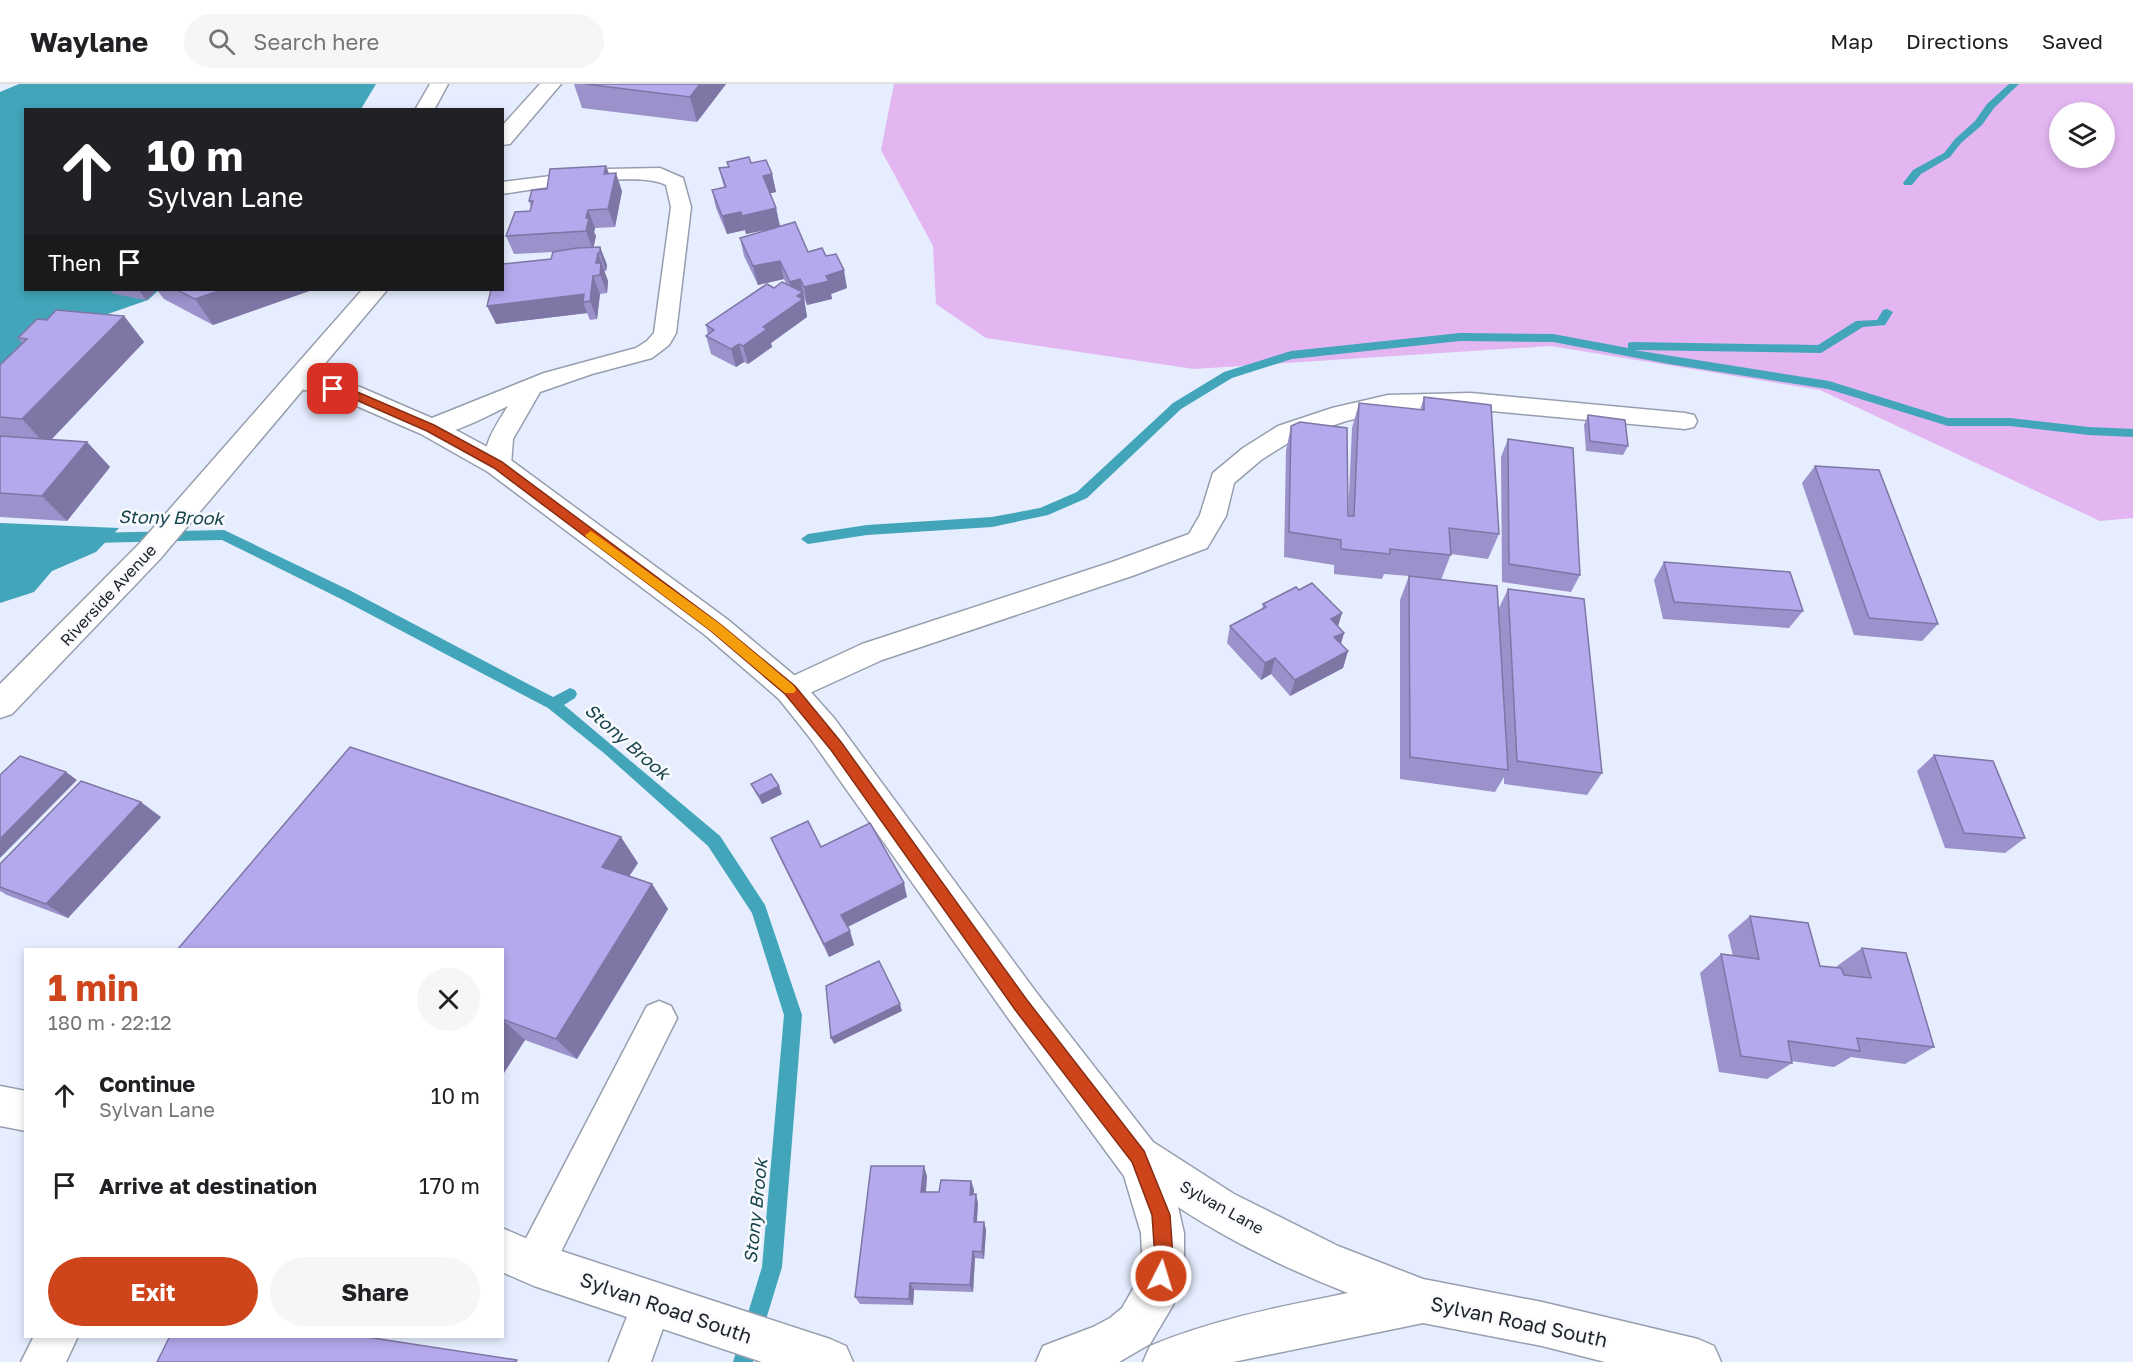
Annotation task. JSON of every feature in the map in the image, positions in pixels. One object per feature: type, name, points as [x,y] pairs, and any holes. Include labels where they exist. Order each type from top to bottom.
[{"type":"street","points":[[506,130],[551,84]]},
{"type":"street","name":"Riverside Avenue","points":[[0,705],[150,551],[374,291]]},
{"type":"street","name":"Sylvan Lane","points":[[299,380],[351,393],[430,428],[498,465],[716,627],[790,690],[836,746],[1022,1005],[1138,1157],[1219,1209],[1326,1263],[1423,1301]]},
{"type":"street","points":[[0,1106],[24,1111]]},
{"type":"street","points":[[1059,1362],[1106,1346],[1135,1327],[1157,1293],[1164,1258],[1161,1215],[1138,1157]]},
{"type":"street","name":"Sylvan Road South","points":[[518,1257],[821,1359]]},
{"type":"street","name":"Sylvan Road South","points":[[1166,1362],[1240,1337],[1423,1301],[1542,1324],[1698,1362]]},
{"type":"lane","points":[[425,108],[439,84]]},
{"type":"lane","points":[[430,428],[470,415],[572,371],[644,353],[659,345],[665,333],[681,207],[676,182],[660,174],[608,174],[504,188]]},
{"type":"lane","points":[[498,465],[501,439],[531,387]]},
{"type":"lane","points":[[790,690],[872,652],[1122,569],[1198,541],[1213,516],[1221,478],[1252,454],[1287,432],[1341,414],[1388,403],[1471,401],[1685,421]]},
{"type":"lane","points":[[518,1257],[659,1018]]},
{"type":"lane","points":[[630,1362],[652,1303]]},
{"type":"lane","points":[[42,1362],[57,1338]]},
{"type":"shaded area","points":[[894,84],[2133,84],[2133,518],[2100,521],[1820,390],[1551,346],[1194,369],[986,338],[936,304],[933,246],[881,150]]},
{"type":"water","points":[[19,84],[376,84],[362,108],[24,108],[24,291],[158,291],[148,300],[22,344],[0,366],[0,92]]},
{"type":"water","points":[[0,523],[119,528],[96,552],[52,571],[34,592],[0,603]]},
{"type":"building","points":[[585,84],[700,84],[690,97]]},
{"type":"building","points":[[749,157],[751,163],[766,160],[772,174],[763,176],[776,208],[742,216],[741,212],[722,216],[712,190],[726,187],[719,168],[729,167],[727,162]]},
{"type":"building","points":[[606,166],[604,174],[616,173],[608,209],[588,210],[586,231],[506,236],[515,212],[530,211],[533,201],[529,201],[532,190],[547,189],[550,169]]},
{"type":"building","points":[[795,222],[808,252],[822,248],[826,256],[836,254],[844,270],[826,276],[829,281],[804,287],[800,279],[790,282],[780,261],[753,266],[740,238]]},
{"type":"building","points":[[600,247],[596,263],[601,263],[600,275],[593,276],[590,301],[583,302],[584,294],[487,306],[491,291],[504,291],[504,264],[551,259],[553,252]]},
{"type":"building","points":[[782,282],[803,292],[797,296],[803,299],[763,327],[767,329],[743,346],[739,344],[731,349],[706,336],[714,330],[706,325],[767,284],[774,288]]},
{"type":"building","points":[[179,291],[219,291],[195,299]]},
{"type":"building","points":[[56,310],[124,316],[22,419],[0,417],[0,365],[27,339],[18,338],[37,319],[47,320]]},
{"type":"building","points":[[1424,397],[1491,405],[1499,534],[1449,528],[1451,555],[1390,549],[1390,554],[1341,549],[1341,540],[1289,532],[1291,426],[1300,422],[1347,428],[1348,516],[1354,516],[1359,403],[1424,410]]},
{"type":"building","points":[[1588,415],[1625,420],[1628,446],[1590,441]]},
{"type":"building","points":[[0,436],[87,442],[42,496],[0,493]]},
{"type":"building","points":[[1508,439],[1573,448],[1580,575],[1509,564]]},
{"type":"building","points":[[1815,466],[1879,470],[1938,624],[1869,618]]},
{"type":"building","points":[[1664,562],[1790,572],[1803,611],[1674,602]]},
{"type":"building","points":[[1409,576],[1497,586],[1508,770],[1410,757]]},
{"type":"building","points":[[1312,583],[1342,613],[1331,619],[1344,633],[1334,637],[1348,651],[1295,680],[1275,658],[1265,663],[1230,626],[1266,607],[1263,604],[1296,587],[1299,590]]},
{"type":"building","points":[[1508,589],[1584,599],[1602,773],[1517,761]]},
{"type":"building","points":[[350,747],[621,837],[602,867],[652,884],[556,1039],[504,1020],[504,948],[179,948]]},
{"type":"building","points":[[1934,755],[1993,761],[2025,838],[1964,833]]},
{"type":"building","points":[[20,756],[66,772],[0,839],[0,775]]},
{"type":"building","points":[[771,774],[779,786],[759,796],[751,784]]},
{"type":"building","points":[[81,781],[141,802],[46,904],[0,887],[0,864]]},
{"type":"building","points":[[808,821],[821,847],[870,823],[904,883],[841,915],[850,931],[824,944],[771,838]]},
{"type":"building","points":[[1750,916],[1808,923],[1820,966],[1841,968],[1844,975],[1871,978],[1862,948],[1906,953],[1934,1047],[1857,1038],[1860,1051],[1788,1041],[1792,1063],[1741,1056],[1721,954],[1759,959]]},
{"type":"building","points":[[879,961],[900,1004],[831,1038],[826,986]]},
{"type":"building","points":[[871,1166],[924,1166],[921,1192],[939,1192],[941,1180],[971,1181],[970,1195],[976,1194],[974,1222],[984,1222],[982,1252],[973,1251],[970,1285],[910,1283],[909,1299],[855,1297]]},
{"type":"building","points":[[169,1338],[373,1338],[517,1360],[516,1362],[157,1362]]},
{"type":"waterway","points":[[1908,183],[1917,172],[1947,155],[1958,141],[1979,123],[1990,106],[2014,84]]},
{"type":"waterway","points":[[1632,346],[1821,349],[1860,324],[1881,323],[1887,312]]},
{"type":"waterway","points":[[808,539],[867,530],[992,522],[1043,512],[1082,495],[1177,406],[1228,375],[1291,355],[1460,337],[1553,338],[1669,360],[1829,385],[1948,422],[2010,422],[2089,431],[2133,433]]},
{"type":"waterway","name":"Stony Brook","points":[[91,538],[224,535],[346,595],[553,704]]},
{"type":"waterway","points":[[553,704],[570,694]]},
{"type":"waterway","name":"Stony Brook","points":[[553,704],[610,750],[714,841],[759,910],[793,1015],[772,1267],[743,1362]]},
{"type":"slow traffic","points":[[591,535],[716,627],[789,690]]},
{"type":"route","points":[[333,389],[351,393],[430,428],[498,465],[716,627],[790,690],[836,746],[1022,1005],[1138,1157],[1161,1215],[1164,1258],[1161,1276]]}]
